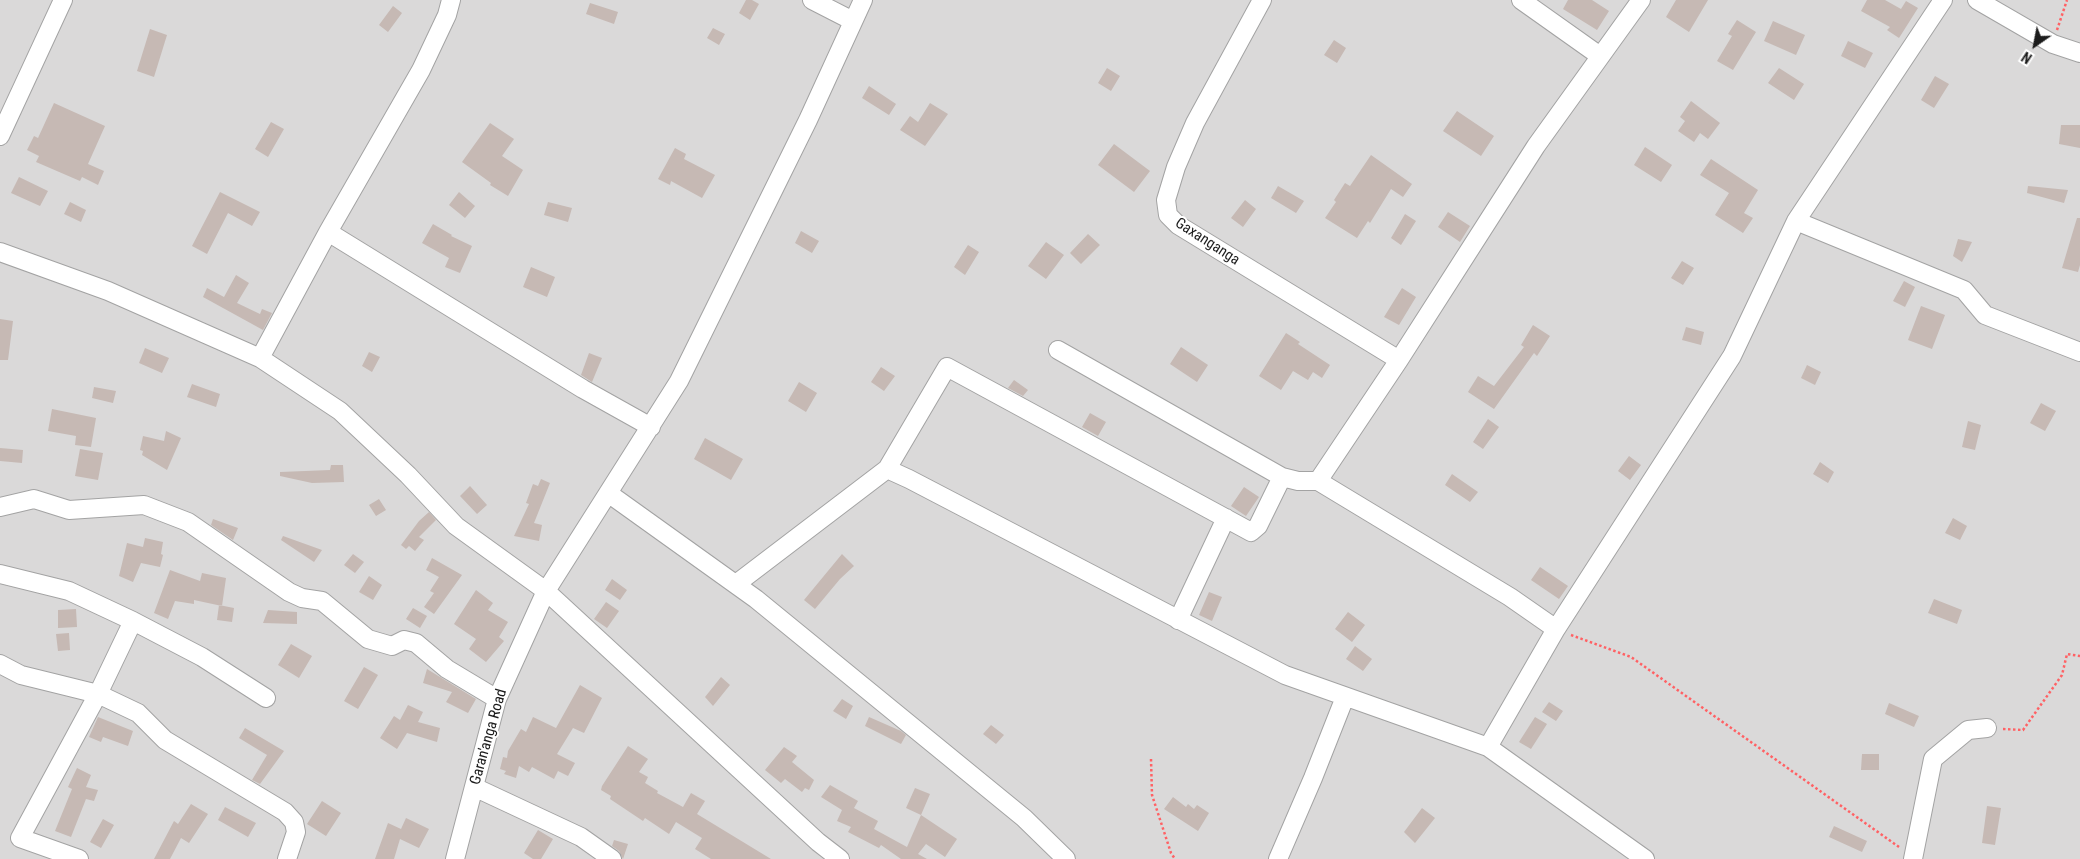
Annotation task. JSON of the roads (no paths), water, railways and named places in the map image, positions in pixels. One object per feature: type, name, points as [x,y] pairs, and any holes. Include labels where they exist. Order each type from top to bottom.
[{"type":"street","points":[[0,136],[63,0]]},
{"type":"street","points":[[260,358],[328,232],[421,70],[447,15],[451,0]]},
{"type":"street","points":[[812,0],[853,21]]},
{"type":"street","name":"Garan'anga Road","points":[[455,859],[497,699],[546,591],[679,380],[808,120],[863,0]]},
{"type":"street","name":"Gaxanganga","points":[[1262,0],[1195,124],[1176,167],[1166,200],[1168,215],[1178,225],[1399,360]]},
{"type":"street","points":[[1521,0],[1600,56]]},
{"type":"street","points":[[1318,481],[1399,360],[1536,146],[1641,0]]},
{"type":"street","points":[[1488,747],[1556,629],[1732,356],[1796,221],[1943,0]]},
{"type":"street","points":[[1978,0],[2053,44],[2080,53]]},
{"type":"street","points":[[1796,221],[1964,290],[1985,314],[2080,352]]},
{"type":"street","points":[[328,232],[574,384],[651,427]]},
{"type":"street","points":[[0,252],[108,291],[260,358],[340,411],[408,475],[456,526],[546,591],[818,842],[840,859]]},
{"type":"street","points":[[1058,350],[1282,478],[1298,481],[1318,481],[1510,597],[1556,629]]},
{"type":"street","points":[[736,584],[888,469],[947,367],[1251,532],[1258,526],[1282,478]]},
{"type":"street","points":[[888,469],[1285,675],[1488,747],[1645,859]]},
{"type":"street","points":[[608,492],[736,584],[1024,818],[1066,859]]},
{"type":"street","points":[[0,507],[34,499],[69,510],[144,505],[188,522],[289,592],[302,598],[322,601],[368,639],[392,646],[404,640],[416,642],[447,668],[497,699]]},
{"type":"street","points":[[1178,620],[1226,518]]},
{"type":"street","points":[[0,574],[69,591],[202,656],[266,698]]},
{"type":"street","points":[[79,859],[20,838],[98,694],[133,621]]},
{"type":"street","points":[[0,664],[21,675],[98,694],[138,713],[166,740],[285,812],[294,822],[296,832],[287,859]]},
{"type":"street","points":[[1278,859],[1313,778],[1345,696]]},
{"type":"street","points":[[1913,856],[1933,759],[1968,730],[1987,728]]},
{"type":"street","points":[[474,787],[581,837],[612,859]]}]
